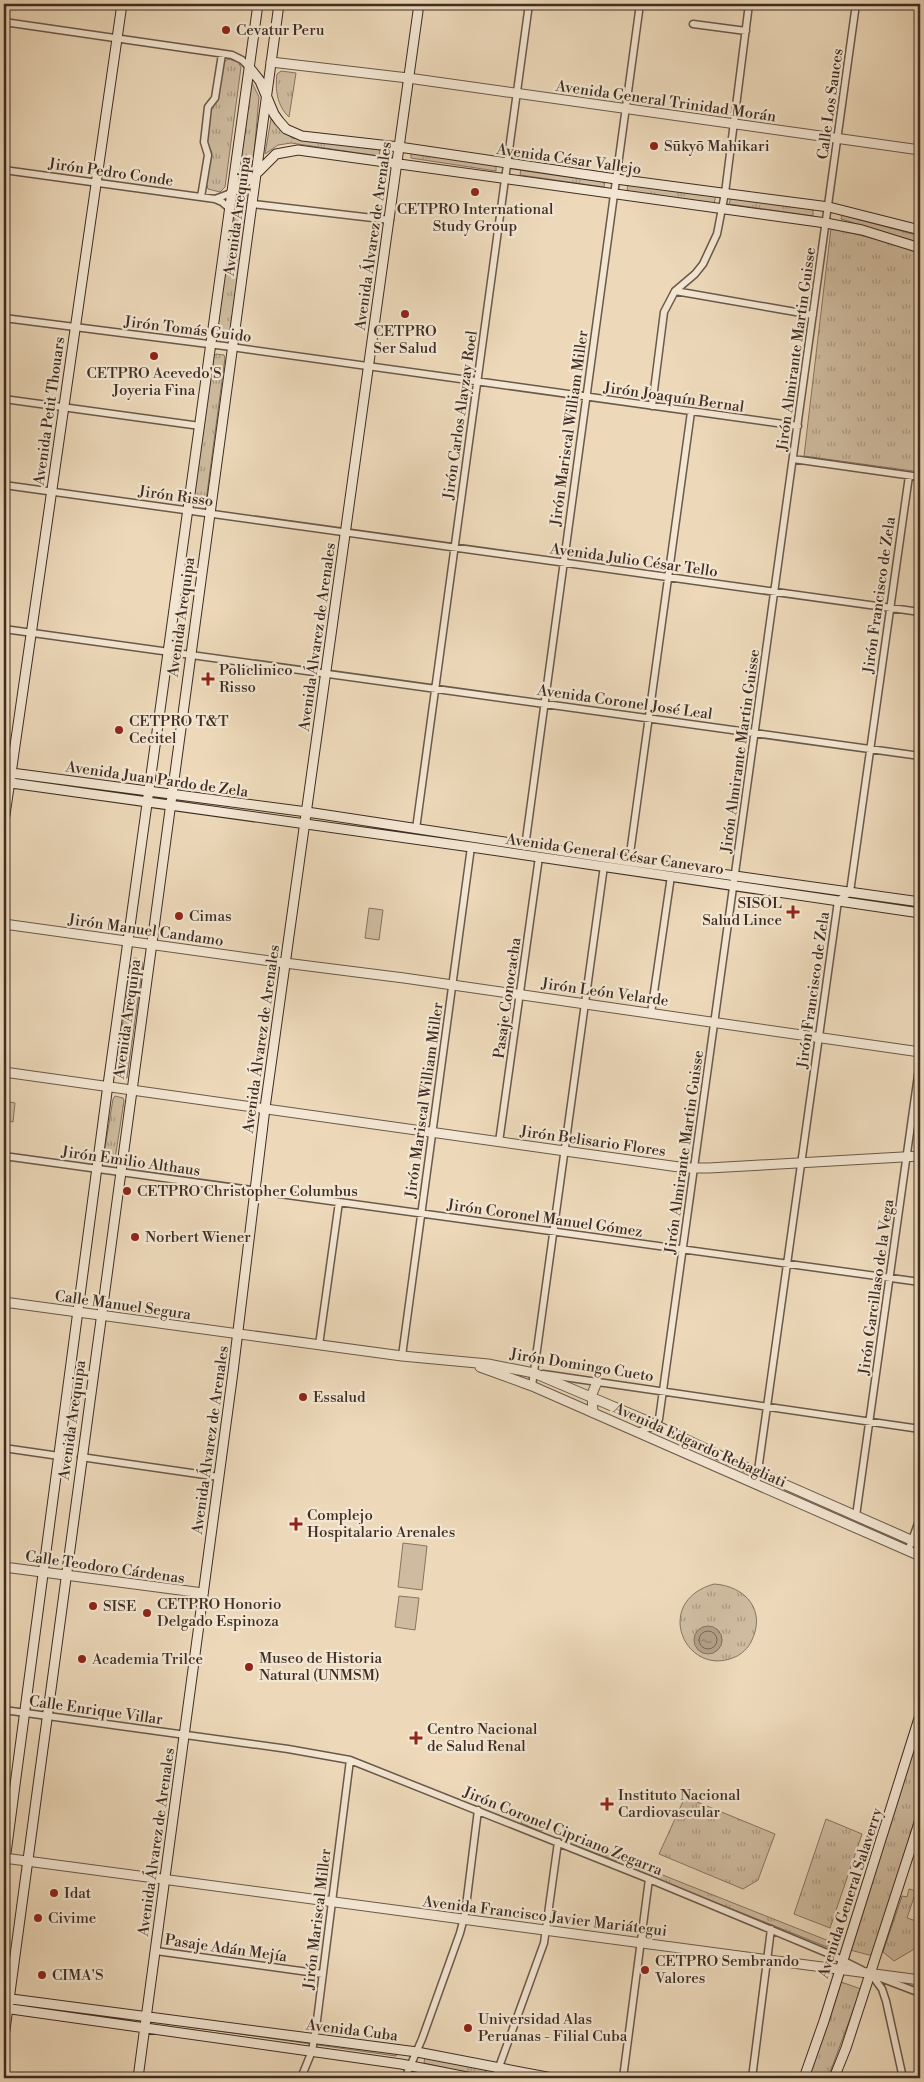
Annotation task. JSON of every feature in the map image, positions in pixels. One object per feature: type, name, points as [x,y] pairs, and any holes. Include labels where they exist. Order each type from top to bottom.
[{"type":"main road","name":"Avenida Petit Thouars","points":[[4,822],[7,773],[32,633],[74,328],[122,4]]},
{"type":"main road","name":"Avenida Arequipa","points":[[4,1868],[108,1086],[258,4]]},
{"type":"main road","name":"Avenida Arequipa","points":[[4,2037],[6,1998],[27,1862],[150,944],[232,347],[258,172],[279,4]]},
{"type":"main road","name":"Avenida Álvarez de Arenales","points":[[138,2078],[220,1477],[265,1108],[390,220],[418,4]]},
{"type":"main road","name":"Avenida General Trinidad Morán","points":[[271,62],[408,78],[920,150]]},
{"type":"main road","name":"Avenida César Vallejo","points":[[249,68],[260,81],[278,121],[294,133],[302,136],[829,207],[920,230]]},
{"type":"main road","name":"Avenida César Vallejo","points":[[231,192],[258,172],[276,154],[293,150],[826,223],[862,230],[920,248]]},
{"type":"main road","name":"Avenida Juan Pardo de Zela","points":[[7,773],[306,812]]},
{"type":"main road","name":"Avenida Juan Pardo de Zela","points":[[6,783],[305,824]]},
{"type":"main road","name":"Avenida General César Canevaro","points":[[306,812],[629,861],[838,901],[920,913]]},
{"type":"main road","name":"Avenida General César Canevaro","points":[[305,824],[671,876],[850,892],[920,902]]},
{"type":"main road","name":"Jirón Manuel Candamo","points":[[4,924],[285,963]]},
{"type":"main road","name":"Jirón León Velarde","points":[[285,963],[453,984],[920,1052]]},
{"type":"main road","name":"Jirón Belisario Flores","points":[[4,1072],[565,1152],[694,1168],[920,1156]]},
{"type":"main road","name":"Calle Manuel Segura","points":[[4,1302],[238,1334]]},
{"type":"main road","name":"Jirón Domingo Cueto","points":[[238,1334],[402,1356],[488,1364],[534,1373]]},
{"type":"main road","name":"Avenida Edgardo Rebagliati","points":[[468,1363],[532,1386],[920,1556]]},
{"type":"main road","name":"Avenida Edgardo Rebagliati","points":[[534,1373],[916,1542]]},
{"type":"main road","points":[[593,1413],[592,1399],[597,1382]]},
{"type":"main road","name":"Calle Teodoro Cárdenas","points":[[4,1567],[203,1593]]},
{"type":"main road","name":"Avenida General Salaverry","points":[[804,2078],[920,1715]]},
{"type":"main road","points":[[834,2078],[918,1838],[920,1820]]},
{"type":"main road","name":"Avenida Francisco Javier Mariátegui","points":[[4,1859],[768,1959],[842,1964],[870,1974],[920,1980]]},
{"type":"main road","name":"Avenida Cuba","points":[[6,1998],[417,2052],[552,2078]]},
{"type":"main road","name":"Avenida Cuba","points":[[6,2009],[312,2051],[411,2066],[472,2078]]},
{"type":"street","points":[[4,12],[5,4]]},
{"type":"street","name":"Jirón Carlos Alayzay Roel","points":[[416,829],[529,4]]},
{"type":"street","name":"Jirón Mariscal William Miller","points":[[523,855],[640,4]]},
{"type":"street","points":[[652,406],[664,312],[675,291],[695,274],[708,255],[716,234],[725,193],[749,4]]},
{"type":"street","name":"Calle Los Sauces","points":[[829,207],[856,4]]},
{"type":"street","points":[[4,22],[237,57],[244,56],[252,50]]},
{"type":"street","points":[[693,24],[746,31]]},
{"type":"street","points":[[201,197],[208,155],[204,142],[208,107],[215,98],[222,54]]},
{"type":"street","points":[[237,57],[249,68]]},
{"type":"street","name":"Jirón Pedro Conde","points":[[4,170],[201,197],[215,198],[231,192]]},
{"type":"street","points":[[215,198],[229,208]]},
{"type":"street","points":[[253,204],[390,220]]},
{"type":"street","name":"Jirón Almirante Martin Guisse","points":[[655,1426],[659,1419],[663,1392],[829,207]]},
{"type":"street","points":[[675,291],[813,315]]},
{"type":"street","name":"Jirón Tomás Guido","points":[[4,318],[212,344],[368,367]]},
{"type":"street","name":"Jirón Joaquín Bernal","points":[[368,367],[798,426]]},
{"type":"street","points":[[4,399],[200,426]]},
{"type":"street","points":[[629,861],[691,412]]},
{"type":"street","points":[[793,459],[920,477]]},
{"type":"street","name":"Jirón Francisco de Zela","points":[[756,1485],[838,901],[850,892],[909,476]]},
{"type":"street","name":"Jirón Risso","points":[[4,486],[345,532]]},
{"type":"street","name":"Avenida Julio César Tello","points":[[345,532],[920,612]]},
{"type":"street","name":"Avenida Coronel José Leal","points":[[4,629],[920,756]]},
{"type":"street","name":"Jirón Mariscal William Miller","points":[[402,1356],[472,847]]},
{"type":"street","name":"Pasaje Conocacha","points":[[499,1142],[539,857]]},
{"type":"street","points":[[532,1386],[604,866]]},
{"type":"street","points":[[651,1013],[671,876]]},
{"type":"street","name":"Jirón Garcillaso de la Vega","points":[[856,1516],[920,1061]]},
{"type":"street","name":"Jirón Emilio Althaus","points":[[4,1156],[255,1190]]},
{"type":"street","name":"Jirón Coronel Manuel Gómez","points":[[255,1190],[920,1282]]},
{"type":"street","points":[[319,1345],[339,1202]]},
{"type":"street","name":"Jirón Domingo Cueto","points":[[534,1373],[920,1429]]},
{"type":"street","points":[[637,1432],[655,1426]]},
{"type":"street","points":[[4,1448],[59,1456]]},
{"type":"street","points":[[81,1457],[220,1477]]},
{"type":"street","points":[[908,1551],[916,1542],[920,1518]]},
{"type":"street","name":"Calle Enrique Villar","points":[[4,1710],[184,1734]]},
{"type":"street","name":"Jirón Coronel Cipriano Zegarra","points":[[184,1734],[329,1755],[350,1760],[650,1879],[771,1930],[842,1964]]},
{"type":"street","name":"Jirón Mariscal Miller","points":[[301,2078],[312,2051],[314,2039],[350,1760]]},
{"type":"street","points":[[406,2078],[417,2052],[463,1919],[478,1810]]},
{"type":"street","points":[[495,2078],[544,1943],[558,1842]]},
{"type":"street","points":[[623,2078],[650,1879]]},
{"type":"street","points":[[752,2078],[771,1930]]},
{"type":"street","name":"Pasaje Adán Mejía","points":[[156,1951],[323,1974]]},
{"type":"street","points":[[870,1974],[920,1993]]},
{"type":"street","points":[[870,1974],[882,1989],[903,2078]]},
{"type":"green space","points":[[228,59],[238,62],[241,67],[225,187],[220,192],[208,189],[206,183],[212,153],[207,142],[210,109],[218,99],[224,62]]},
{"type":"green space","points":[[281,71],[296,73],[289,117],[279,103],[276,86],[277,74]]},
{"type":"green space","points":[[250,79],[259,97],[253,166],[236,179]]},
{"type":"green space","points":[[271,119],[292,138],[380,150],[379,156],[291,143],[278,145],[265,154]]},
{"type":"green space","points":[[411,152],[496,166],[496,171],[411,158]]},
{"type":"green space","points":[[521,168],[605,179],[604,187],[520,175]]},
{"type":"green space","points":[[628,183],[716,195],[714,204],[627,191]]},
{"type":"green space","points":[[249,184],[248,204],[230,332],[226,336],[220,335],[217,330],[235,193]]},
{"type":"green space","points":[[731,197],[813,208],[813,216],[729,204]]},
{"type":"green space","points":[[842,215],[920,236],[920,243],[841,219]]},
{"type":"green space","points":[[831,228],[920,250],[920,472],[804,456]]},
{"type":"green space","points":[[216,354],[224,355],[225,358],[206,501],[203,505],[194,504],[193,499],[214,356]]},
{"type":"green space","points":[[369,908],[383,910],[379,940],[365,938]]},
{"type":"green space","points":[[134,958],[141,959],[143,964],[127,1078],[116,1076],[130,967]]},
{"type":"green space","points":[[115,1096],[123,1098],[124,1101],[113,1162],[104,1161],[104,1154]]},
{"type":"green space","points":[[4,1101],[15,1103],[13,1122],[4,1120]]},
{"type":"green space","points":[[403,1543],[427,1546],[422,1590],[398,1587]]},
{"type":"green space","points":[[714,1584],[736,1590],[750,1602],[755,1611],[755,1631],[750,1644],[742,1653],[735,1657],[717,1661],[702,1657],[690,1648],[682,1636],[680,1621],[684,1606],[695,1593]],"holes":[[[717,1629],[722,1639],[718,1649],[711,1653],[698,1649],[695,1637]]]},
{"type":"green space","points":[[399,1596],[419,1598],[415,1630],[395,1627]]},
{"type":"green space","points":[[920,1725],[920,1802],[873,1956],[850,1950]]},
{"type":"green space","points":[[685,1797],[775,1834],[758,1880],[743,1889],[659,1854]]},
{"type":"green space","points":[[523,1818],[549,1828],[540,1831],[521,1823]]},
{"type":"green space","points":[[826,1819],[862,1834],[830,1928],[794,1914]]},
{"type":"green space","points":[[557,1831],[618,1856],[617,1861],[561,1840]]},
{"type":"green space","points":[[640,1866],[834,1943],[832,1949],[640,1872],[638,1870]]},
{"type":"green space","points":[[909,1889],[916,1891],[907,1918],[916,1921],[920,1939],[916,1948],[894,1961],[883,1952],[902,1896],[907,1897]]},
{"type":"green space","points":[[841,1982],[861,1989],[828,2078],[806,2078]]},
{"type":"green space","points":[[15,2001],[125,2017],[124,2021],[14,2005]]},
{"type":"green space","points":[[163,2022],[397,2053],[396,2056]]},
{"type":"green space","points":[[425,2056],[486,2070],[484,2077],[424,2063]]},
{"type":"water","points":[[708,1626],[718,1630],[722,1640],[718,1650],[708,1654],[698,1650],[694,1640],[698,1630]]},
{"type":"place","name":"Cevatur Peru","points":[[226,30]]},
{"type":"place","name":"Sūkyō Mahikari","points":[[654,146]]},
{"type":"place","name":"CETPRO International Study Group","points":[[475,192]]},
{"type":"place","name":"CETPRO Ser Salud","points":[[405,314]]},
{"type":"place","name":"CETPRO Acevedo'S Joyeria Fina","points":[[154,356]]},
{"type":"place","name":"Policlinico Risso","points":[[208,679]]},
{"type":"place","name":"CETPRO T&T Cecitel","points":[[119,730]]},
{"type":"place","name":"SISOL Salud Lince","points":[[793,912]]},
{"type":"place","name":"Cimas","points":[[179,916]]},
{"type":"place","name":"CETPRO Christopher Columbus","points":[[127,1191]]},
{"type":"place","name":"Norbert Wiener","points":[[135,1237]]},
{"type":"place","name":"Essalud","points":[[303,1397]]},
{"type":"place","name":"Complejo Hospitalario Arenales","points":[[296,1524]]},
{"type":"place","name":"SISE","points":[[93,1606]]},
{"type":"place","name":"CETPRO Honorio Delgado Espinoza","points":[[147,1613]]},
{"type":"place","name":"Academia Trilce","points":[[82,1659]]},
{"type":"place","name":"Museo de Historia Natural (UNMSM)","points":[[249,1667]]},
{"type":"place","name":"Centro Nacional de Salud Renal","points":[[416,1738]]},
{"type":"place","name":"Instituto Nacional Cardiovascular","points":[[607,1804]]},
{"type":"place","name":"Idat","points":[[54,1893]]},
{"type":"place","name":"Civime","points":[[38,1918]]},
{"type":"place","name":"CETPRO Sembrando Valores","points":[[645,1970]]},
{"type":"place","name":"CIMA'S","points":[[42,1975]]},
{"type":"place","name":"Universidad Alas Peruanas - Filial Cuba","points":[[468,2028]]}]
